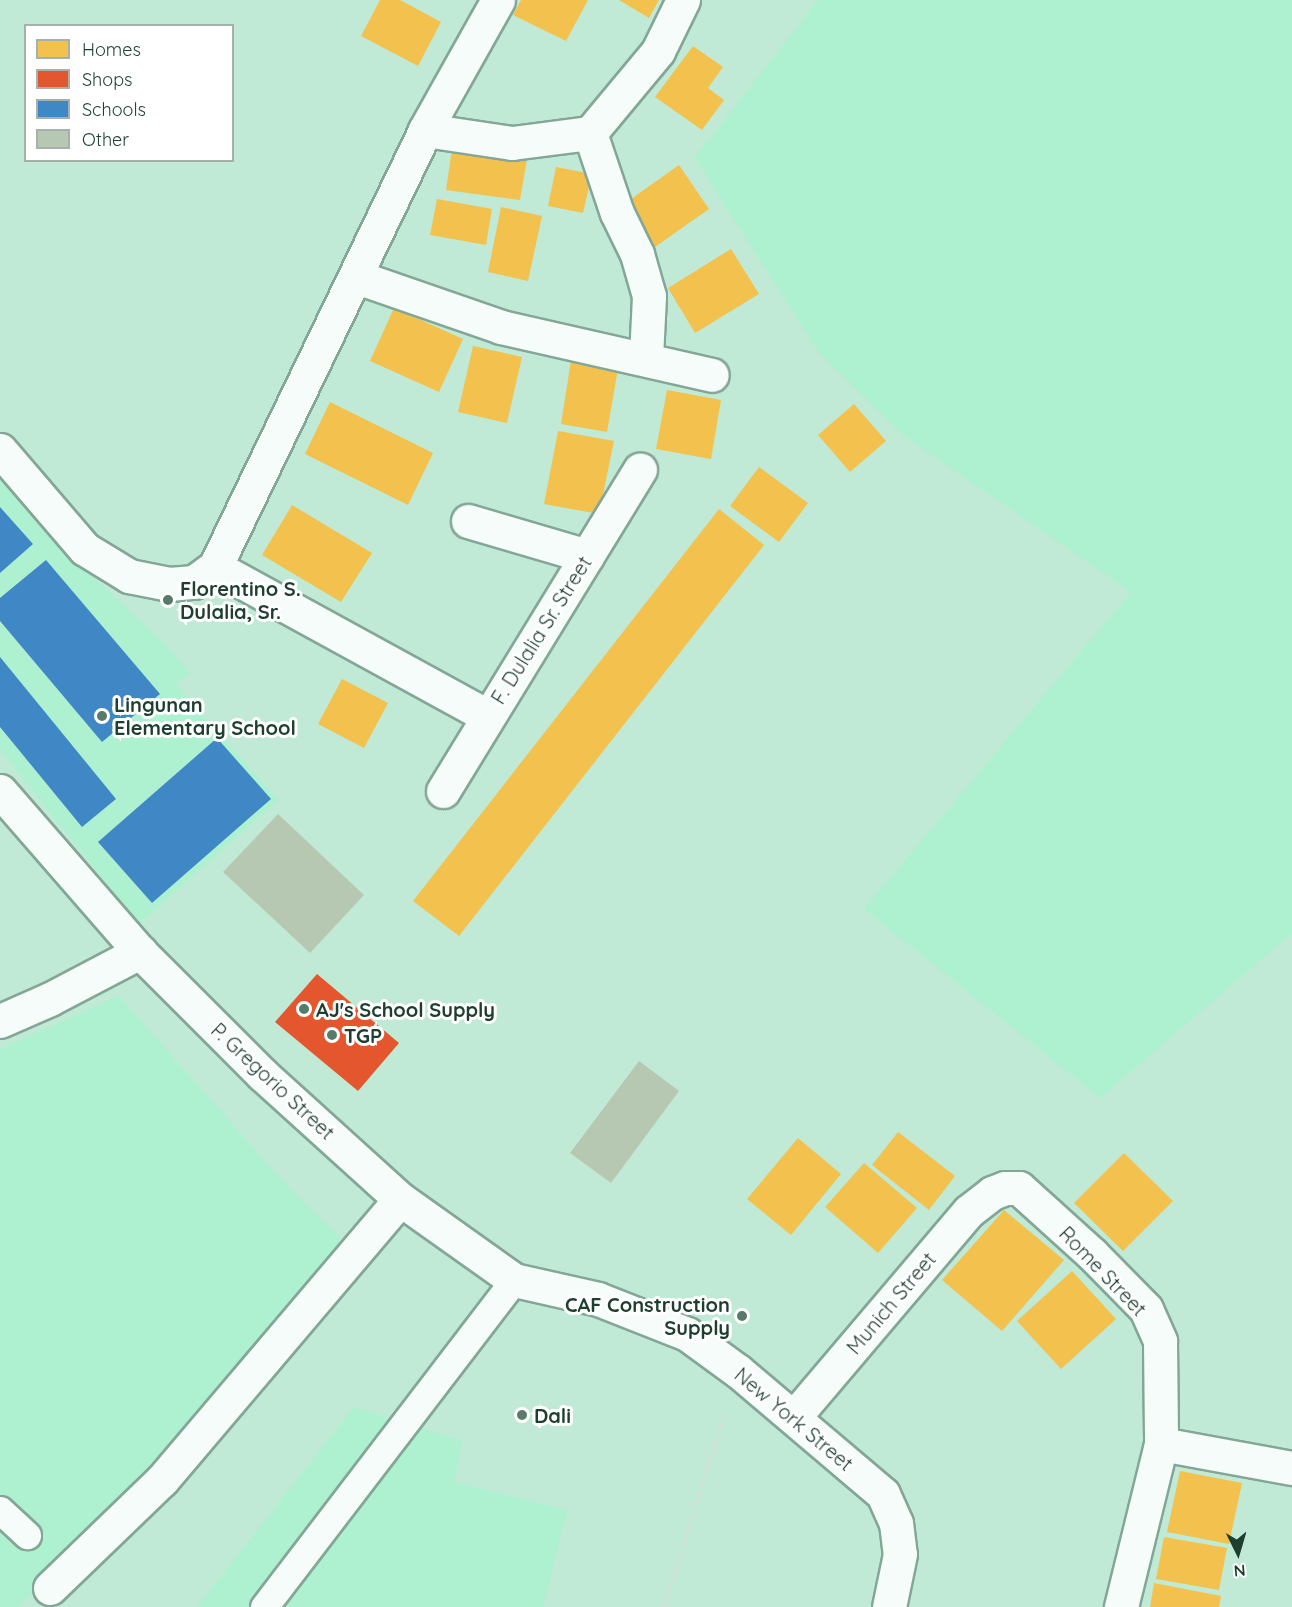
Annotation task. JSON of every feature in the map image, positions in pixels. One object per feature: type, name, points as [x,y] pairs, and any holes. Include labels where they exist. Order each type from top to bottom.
[{"type":"street","points":[[0,450],[86,549],[129,576],[169,584],[194,582],[215,567],[357,277],[425,130],[498,0]]},
{"type":"street","points":[[425,130],[512,143],[590,134],[658,51],[683,0]]},
{"type":"street","points":[[590,134],[617,213],[637,254],[650,296],[646,358]]},
{"type":"street","points":[[357,277],[501,327],[646,358],[712,375]]},
{"type":"street","name":"F. Dulalia Sr. Street","points":[[442,791],[640,469]]},
{"type":"street","points":[[468,521],[587,556]]},
{"type":"street","points":[[215,567],[488,716]]},
{"type":"street","name":"P. Gregorio Street","points":[[0,791],[140,952],[262,1074],[400,1199],[514,1280],[598,1299]]},
{"type":"street","points":[[0,1021],[50,999],[140,952]]},
{"type":"street","name":"Rome Street","points":[[992,1193],[1005,1188],[1018,1188],[1092,1254],[1146,1309],[1160,1341],[1161,1444],[1121,1607]]},
{"type":"street","name":"Munich Street","points":[[794,1417],[969,1211],[992,1193]]},
{"type":"street","points":[[50,1588],[162,1480],[400,1199]]},
{"type":"street","name":"New York Street","points":[[598,1299],[687,1334],[738,1371],[883,1494],[896,1523],[900,1554],[889,1607]]},
{"type":"street","points":[[1161,1444],[1292,1468]]},
{"type":"lane","points":[[264,1607],[514,1280]]},
{"type":"lane","points":[[0,1510],[27,1535]]},
{"type":"path","points":[[664,1607],[738,1371]]},
{"type":"shaded area","points":[[818,0],[1292,0],[1292,933],[1100,1098],[864,909],[1131,592],[904,436],[819,353],[695,158]]},
{"type":"shaded area","name":"Lingunan Elementary School","points":[[0,478],[62,548],[164,643],[190,674],[175,683],[278,800],[139,924],[0,750]]},
{"type":"shaded area","points":[[119,996],[287,1186],[343,1241],[164,1468],[18,1607],[0,1607],[0,1049]]},
{"type":"shaded area","points":[[354,1407],[462,1441],[454,1482],[567,1510],[543,1607],[197,1607]]},
{"type":"building: Homes","points":[[380,0],[400,0],[441,22],[418,66],[361,36]]},
{"type":"building: Homes","points":[[521,0],[588,0],[566,41],[513,15]]},
{"type":"building: Homes","points":[[619,0],[659,0],[649,18]]},
{"type":"building: Homes","points":[[693,46],[723,67],[708,88],[724,100],[702,130],[655,97]]},
{"type":"building: Homes","points":[[452,149],[527,159],[520,200],[446,190]]},
{"type":"building: Homes","points":[[679,165],[709,209],[655,247],[624,204]]},
{"type":"building: Homes","points":[[556,167],[592,174],[583,213],[548,206]]},
{"type":"building: Homes","points":[[437,199],[492,209],[486,245],[430,235]]},
{"type":"building: Homes","points":[[501,207],[542,216],[528,281],[488,272]]},
{"type":"building: Homes","points":[[731,249],[759,294],[695,333],[668,288]]},
{"type":"building: Homes","points":[[394,308],[463,339],[439,392],[370,361]]},
{"type":"building: Homes","points":[[473,346],[522,357],[507,423],[458,412]]},
{"type":"building: Homes","points":[[571,360],[618,369],[607,432],[561,424]]},
{"type":"building: Homes","points":[[667,390],[721,400],[711,459],[656,449]]},
{"type":"building: Homes","points":[[330,402],[433,453],[408,505],[305,454]]},
{"type":"building: Homes","points":[[854,404],[886,441],[850,472],[818,435]]},
{"type":"building: Homes","points":[[558,431],[614,441],[599,514],[544,504]]},
{"type":"building: Homes","points":[[759,467],[808,503],[779,542],[730,506]]},
{"type":"building: Homes","points":[[292,505],[372,553],[341,602],[262,555]]},
{"type":"building: Homes","points":[[719,509],[764,545],[459,936],[413,901]]},
{"type":"building: Homes","points":[[342,679],[388,703],[364,748],[318,724]]},
{"type":"building: Homes","points":[[898,1132],[955,1176],[929,1210],[872,1165]]},
{"type":"building: Homes","points":[[798,1138],[841,1174],[791,1235],[747,1199]]},
{"type":"building: Homes","points":[[1124,1153],[1173,1201],[1123,1251],[1074,1203]]},
{"type":"building: Homes","points":[[864,1163],[917,1208],[878,1253],[825,1207]]},
{"type":"building: Homes","points":[[1004,1210],[1064,1260],[1002,1331],[942,1280]]},
{"type":"building: Homes","points":[[1072,1271],[1116,1319],[1061,1369],[1017,1321]]},
{"type":"building: Homes","points":[[1180,1471],[1242,1483],[1229,1544],[1167,1532]]},
{"type":"building: Homes","points":[[1164,1537],[1227,1548],[1219,1590],[1156,1579]]},
{"type":"building: Homes","points":[[1154,1583],[1221,1596],[1219,1607],[1150,1607]]},
{"type":"building: Shops","points":[[317,974],[399,1043],[358,1091],[275,1022]]},
{"type":"building: Schools","points":[[0,507],[33,544],[0,573]]},
{"type":"building: Schools","points":[[46,560],[160,694],[102,742],[0,621],[0,598]]},
{"type":"building: Schools","points":[[0,657],[116,799],[82,827],[0,727]]},
{"type":"building: Schools","points":[[217,738],[271,799],[152,903],[98,842]]},
{"type":"building: Other","points":[[278,814],[364,895],[310,953],[223,872]]},
{"type":"building: Other","points":[[639,1061],[679,1091],[611,1183],[570,1153]]},
{"type":"place","name":"Florentino S. Dulalia, Sr.","points":[[168,600]]},
{"type":"place","name":"Lingunan Elementary School","points":[[102,716]]},
{"type":"place","name":"AJ's School Supply","points":[[304,1009]]},
{"type":"place","name":"TGP","points":[[332,1035]]},
{"type":"place","name":"CAF Construction Supply","points":[[742,1316]]},
{"type":"place","name":"Dali","points":[[522,1415]]}]
